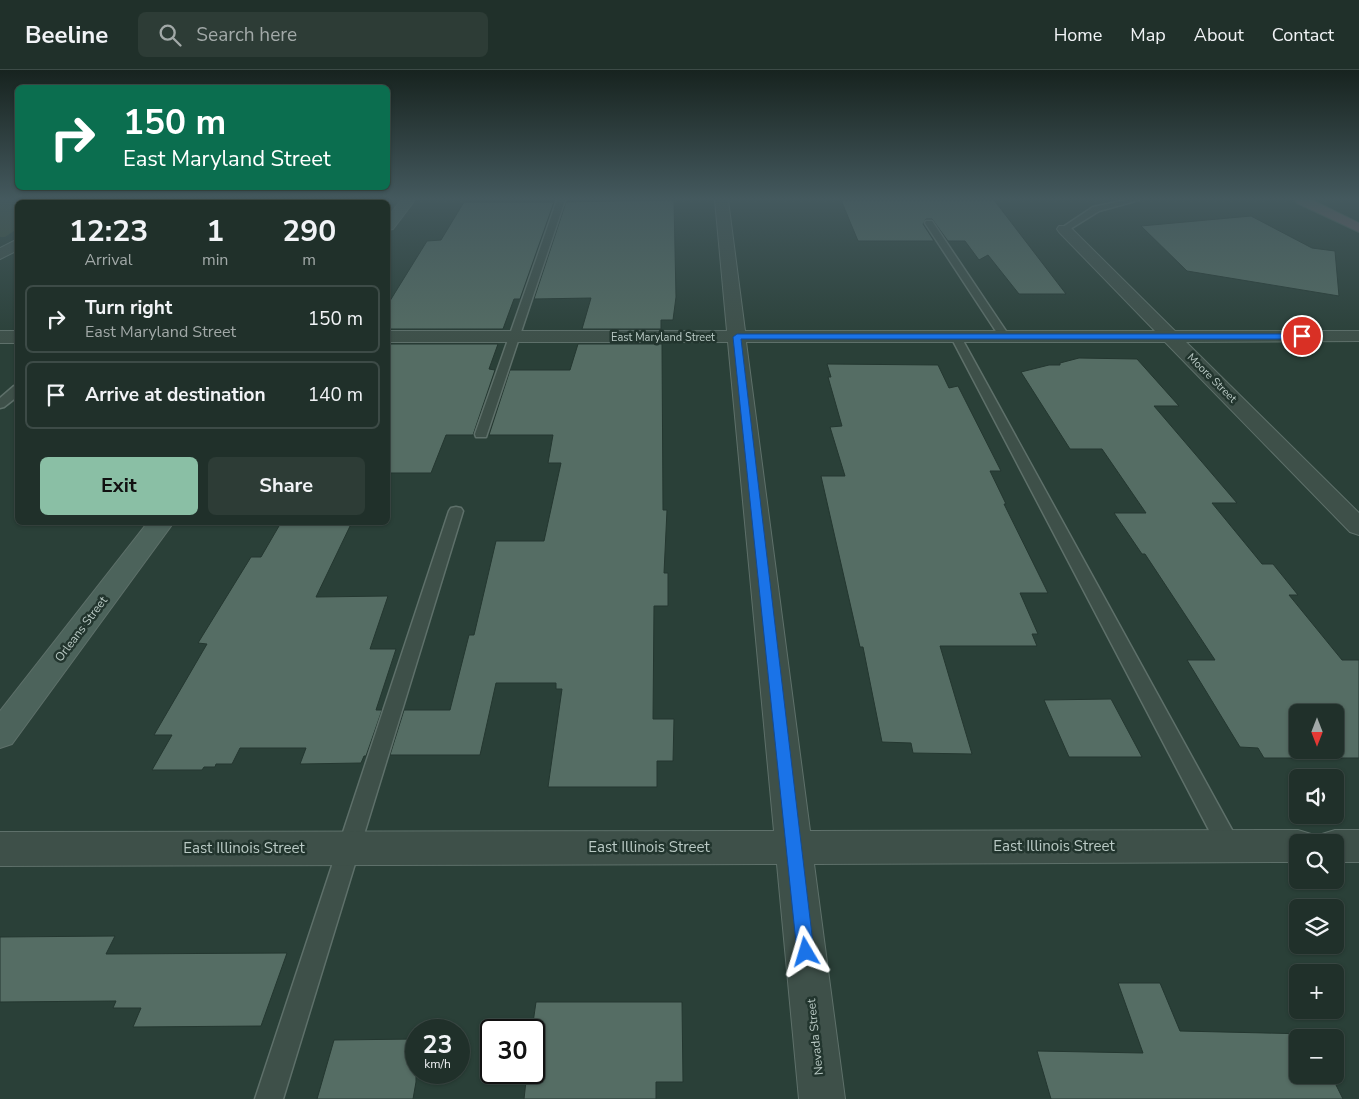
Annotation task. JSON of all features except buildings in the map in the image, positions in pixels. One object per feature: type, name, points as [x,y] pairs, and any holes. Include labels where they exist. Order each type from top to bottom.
[{"type":"main road","name":"Orleans Street","points":[[0,735],[160,525]]},
{"type":"street","name":"Nevada Street","points":[[727,248],[822,1099]]},
{"type":"street","name":"Moore Street","points":[[1083,248],[1359,527]]},
{"type":"street","name":"East Maryland Street","points":[[390,337],[1359,336]]},
{"type":"street","points":[[0,337],[15,337]]},
{"type":"street","name":"East Illinois Street","points":[[0,848],[1289,846]]},
{"type":"street","points":[[1344,846],[1359,846]]},
{"type":"lane","points":[[481,434],[545,248]]},
{"type":"lane","points":[[946,248],[1005,337]]},
{"type":"lane","points":[[956,337],[1229,846]]},
{"type":"lane","points":[[0,404],[15,392]]},
{"type":"lane","points":[[269,1099],[456,511]]},
{"type":"route","points":[[806,952],[737,337],[1302,336]]}]
